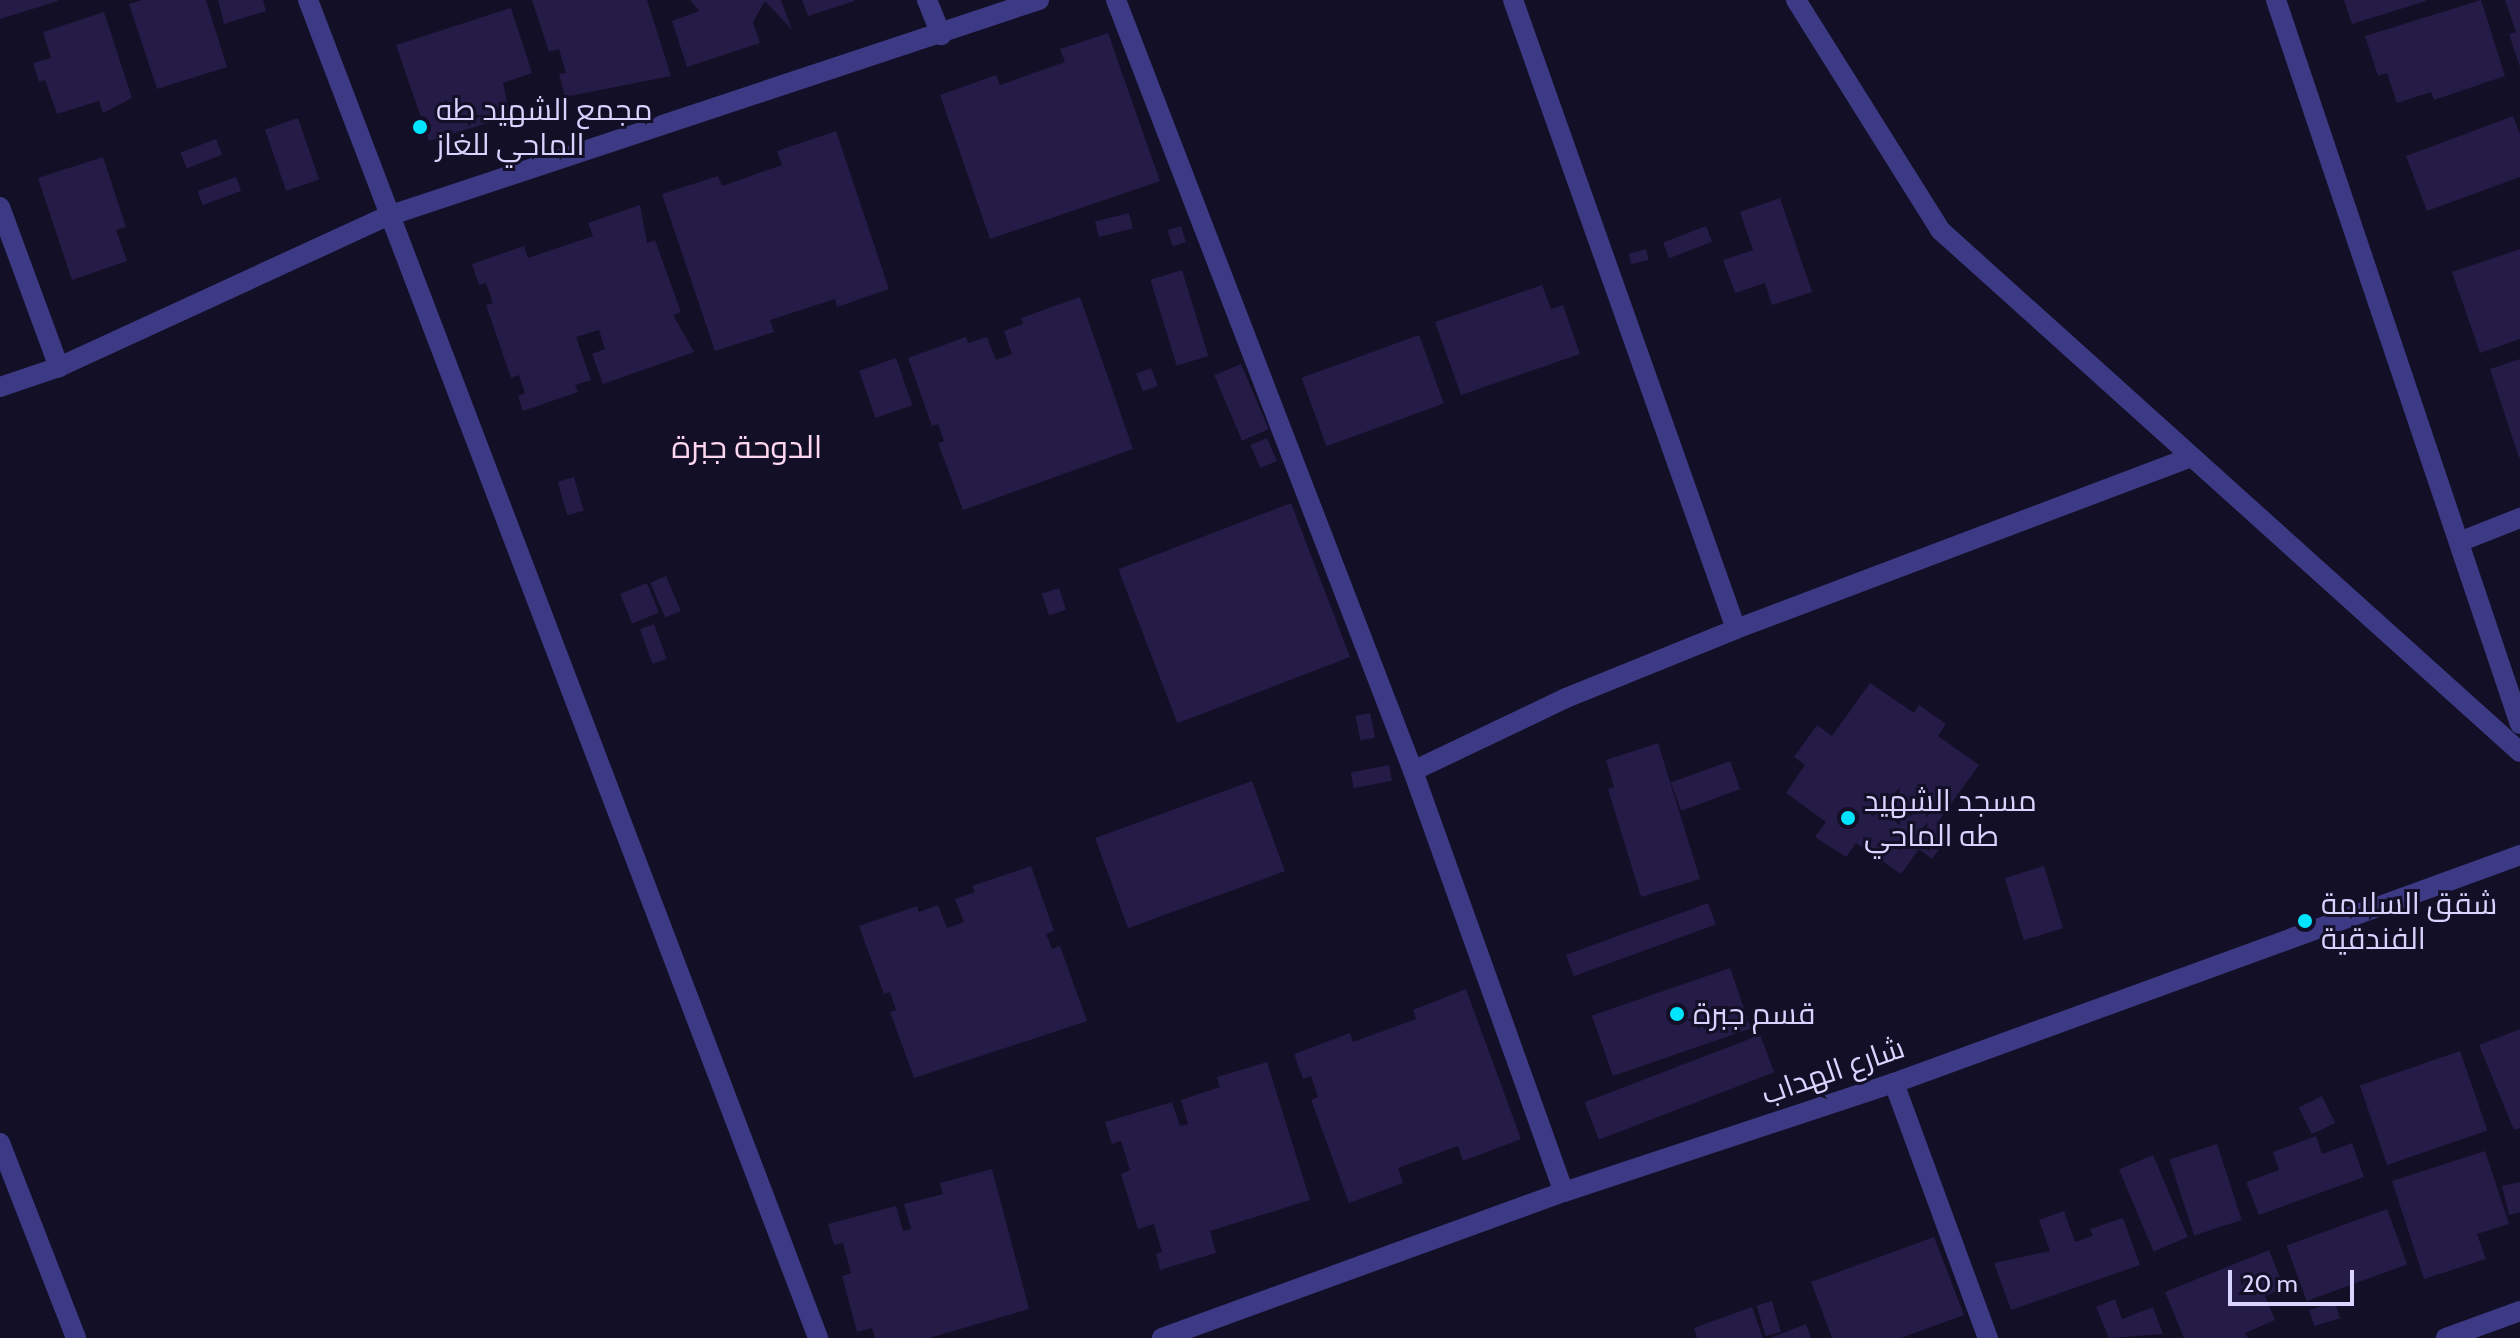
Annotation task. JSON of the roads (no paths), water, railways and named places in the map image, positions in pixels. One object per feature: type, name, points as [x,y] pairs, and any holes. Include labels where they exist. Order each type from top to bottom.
[{"type":"street","points":[[308,0],[818,1338]]},
{"type":"street","points":[[927,0],[941,35]]},
{"type":"street","points":[[0,387],[59,367],[388,216],[1039,0]]},
{"type":"street","points":[[1116,0],[1413,771],[1564,1192]]},
{"type":"street","points":[[1513,0],[1736,629]]},
{"type":"street","points":[[1796,0],[1940,230],[2520,752]]},
{"type":"street","points":[[2276,0],[2520,724]]},
{"type":"street","points":[[0,207],[59,367]]},
{"type":"street","points":[[1413,771],[1566,698],[1736,629],[2192,457]]},
{"type":"street","points":[[2459,542],[2520,518]]},
{"type":"street","name":"شارع الهداب","points":[[1162,1338],[1564,1192],[1894,1083],[2520,855]]},
{"type":"street","points":[[1894,1083],[1988,1338]]},
{"type":"street","points":[[0,1143],[76,1338]]},
{"type":"street","points":[[2446,1338],[2520,1311]]},
{"type":"place","name":"مجمع الشهيد طه الماحي للغاز","points":[[420,127]]},
{"type":"place","name":"مسجد الشهيد طه الماحي","points":[[1848,818]]},
{"type":"place","name":"شقق السلامة الفندقية","points":[[2305,921]]},
{"type":"place","name":"قسم جبرة","points":[[1677,1014]]},
{"type":"district","name":"الدوحة جبرة","points":[[747,447]]}]
